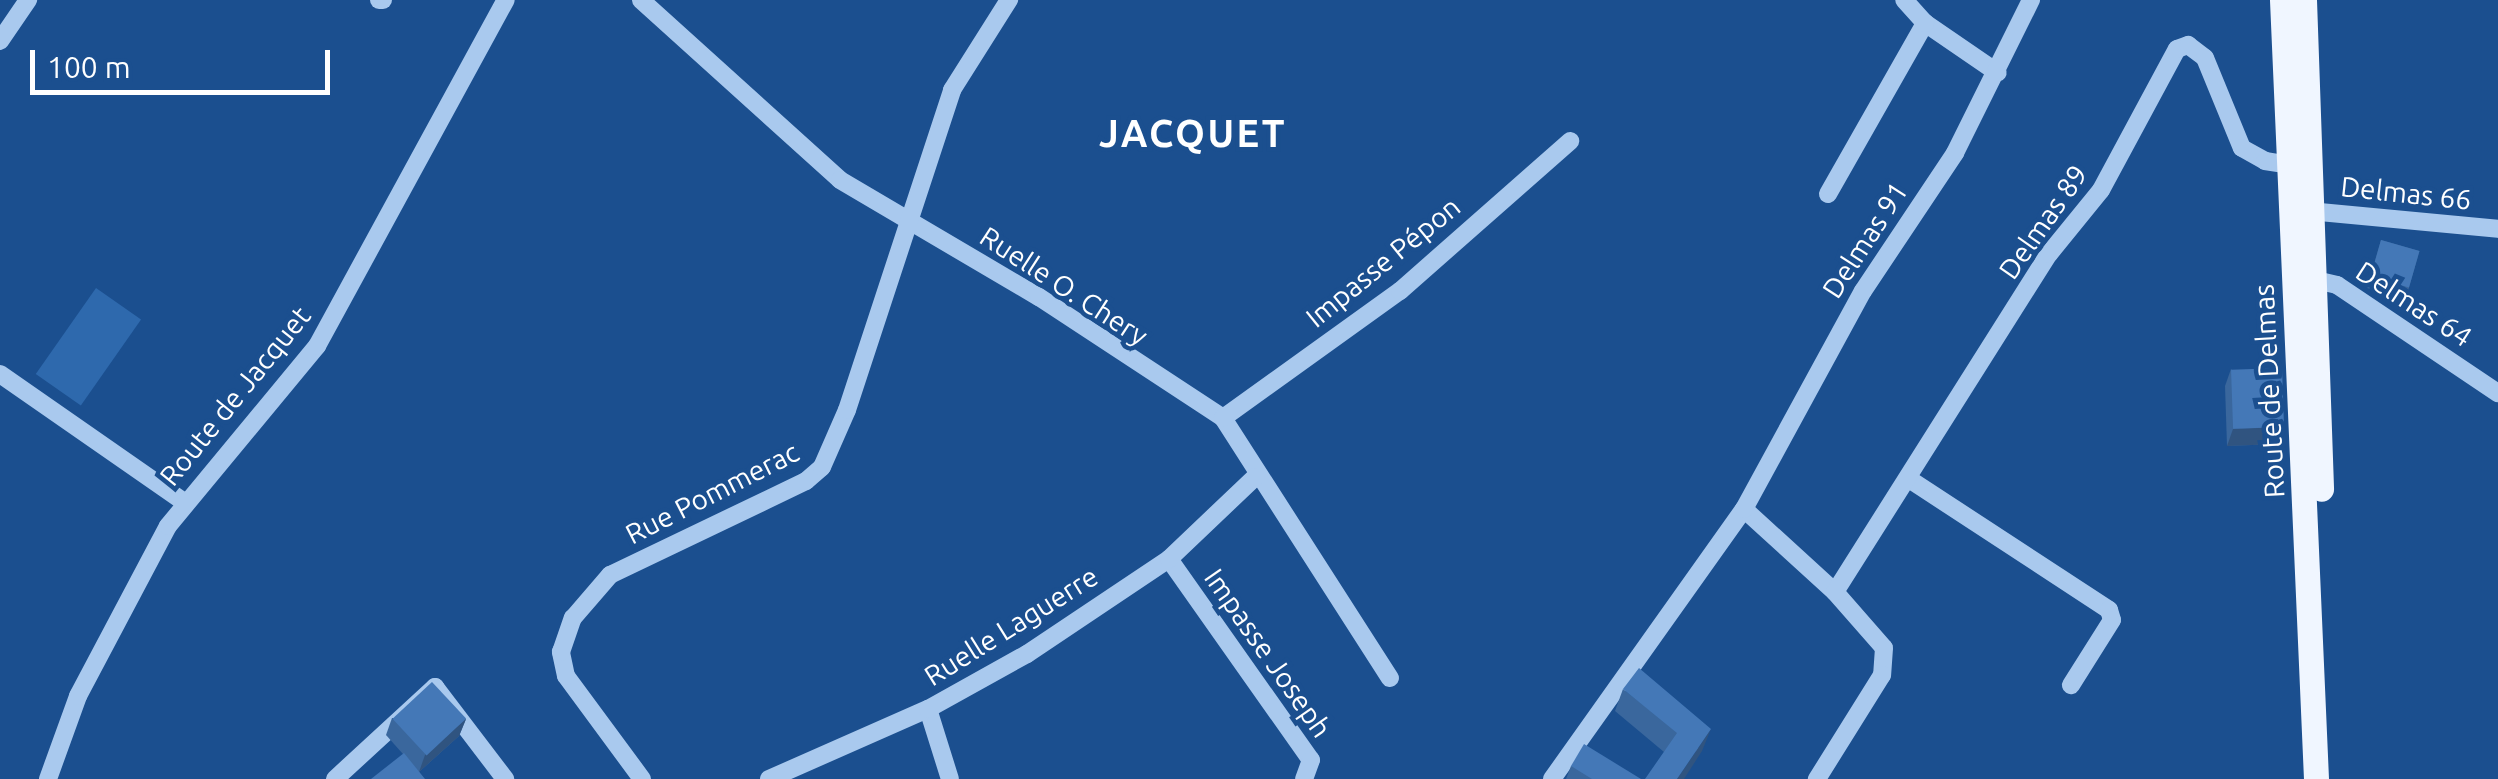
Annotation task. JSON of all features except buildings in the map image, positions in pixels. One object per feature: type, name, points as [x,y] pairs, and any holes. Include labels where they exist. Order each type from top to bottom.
[{"type":"main road","name":"Route de Delmas","points":[[2282,0],[2299,166],[2309,211],[2303,278],[2332,779]]},
{"type":"main road","name":"Route de Delmas","points":[[2304,0],[2299,166],[2316,779]]},
{"type":"street","points":[[0,41],[28,0]]},
{"type":"street","name":"Route de Jacquet","points":[[48,779],[78,696],[184,502],[318,346],[506,0]]},
{"type":"street","name":"Ruelle O. Chery","points":[[642,0],[840,180],[1039,297],[1223,418],[1255,477],[1390,678]]},
{"type":"street","name":"Rue Pommerac","points":[[642,779],[566,676],[560,652],[572,618],[610,575],[806,481],[822,466],[909,224],[952,90],[1009,0]]},
{"type":"street","points":[[1904,0],[1925,22],[1998,72]]},
{"type":"street","name":"Delmas 91","points":[[1552,779],[1744,508],[1854,307],[1956,152],[2031,0]]},
{"type":"street","points":[[1828,194],[1925,22]]},
{"type":"street","name":"Delmas 89","points":[[1835,592],[2049,254],[2101,190],[2177,49],[2188,45],[2205,58],[2242,148],[2299,166]]},
{"type":"street","name":"Impasse Pépon","points":[[1223,418],[1400,291],[1570,140]]},
{"type":"street","name":"Delmas 66","points":[[2309,211],[2498,230]]},
{"type":"street","name":"Delmas 64","points":[[2303,278],[2337,285],[2498,392]]},
{"type":"street","points":[[0,374],[184,502]]},
{"type":"street","name":"Ruelle Laguerre","points":[[769,779],[928,709],[1026,654],[1168,559],[1255,477]]},
{"type":"street","points":[[1908,479],[2109,610],[2112,620],[2071,685]]},
{"type":"street","points":[[1744,508],[1877,636],[1885,661],[1817,779]]},
{"type":"street","name":"Impasse Joseph","points":[[1168,559],[1310,760],[1304,779]]},
{"type":"street","points":[[336,779],[430,688],[440,689],[505,779]]},
{"type":"street","points":[[928,709],[950,779]]},
{"type":"shaded area","points":[[96,288],[141,320],[81,406],[36,374]]},
{"type":"district","name":"JACQUET","points":[[1193,134]]}]
